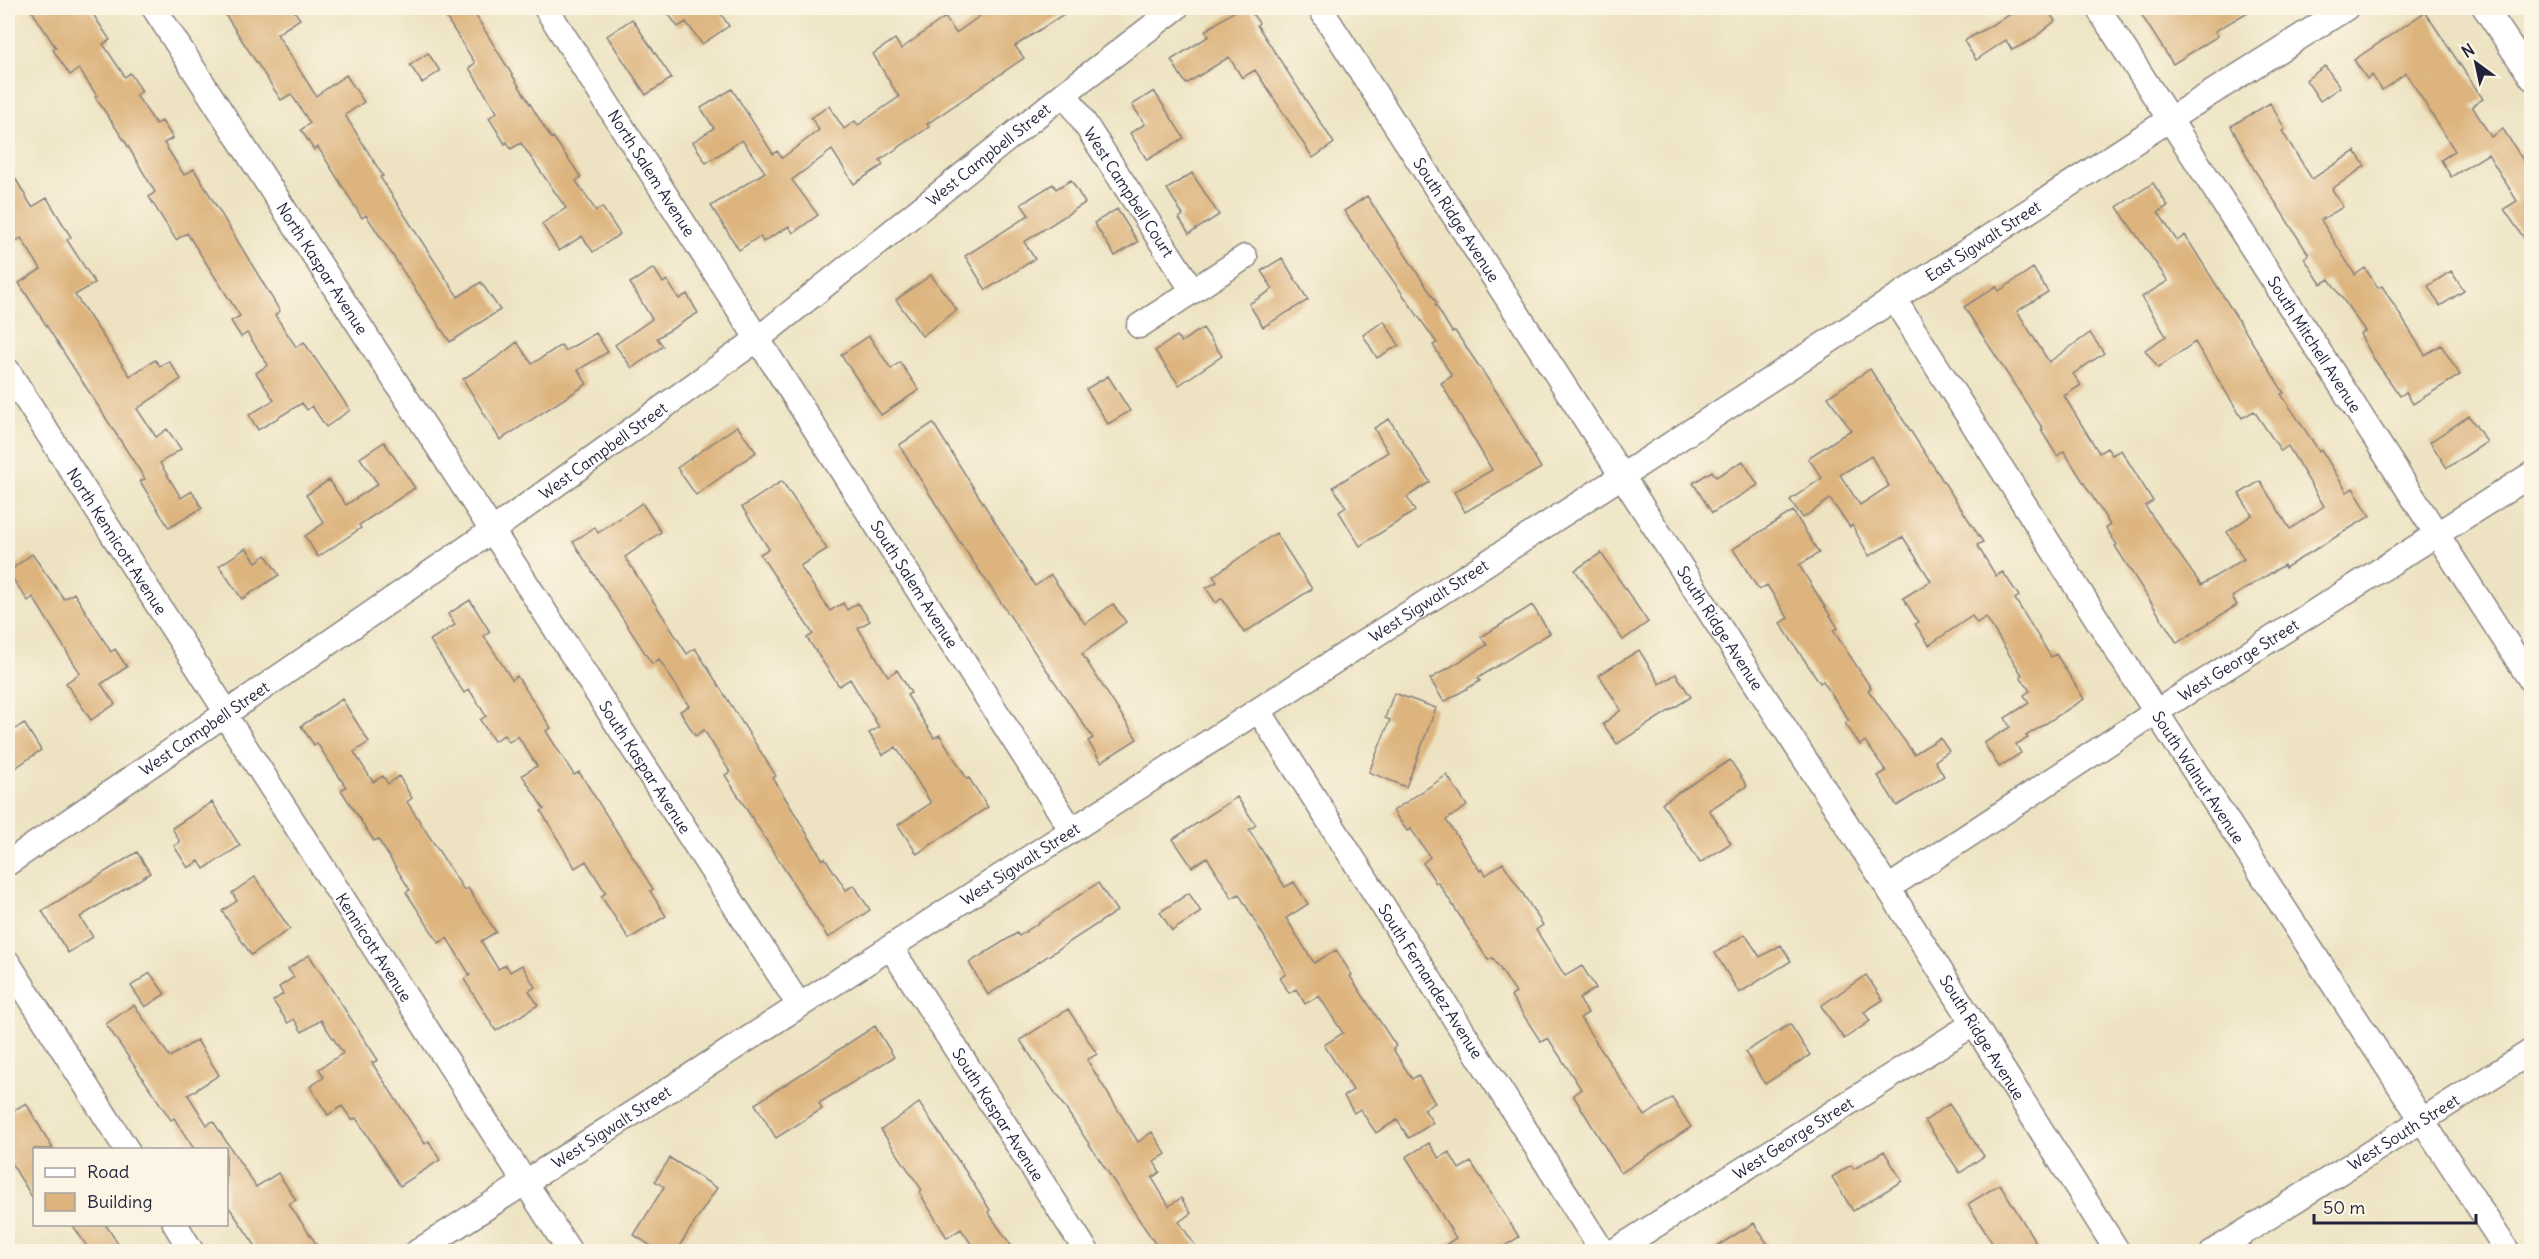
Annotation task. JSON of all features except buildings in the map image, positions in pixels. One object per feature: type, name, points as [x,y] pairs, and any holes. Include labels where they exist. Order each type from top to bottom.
[{"type":"street","name":"North Kaspar Avenue","points":[[154,8],[493,530]]},
{"type":"street","name":"North Salem Avenue","points":[[546,8],[759,338]]},
{"type":"street","name":"West Campbell Street","points":[[8,863],[493,530],[759,338],[1065,93],[1176,8]]},
{"type":"street","name":"South Ridge Avenue","points":[[1320,8],[1888,888],[2118,1251]]},
{"type":"street","name":"South Mitchell Avenue","points":[[2098,8],[2532,682]]},
{"type":"street","name":"East Sigwalt Street","points":[[1622,476],[2170,119],[2346,8]]},
{"type":"street","points":[[2485,8],[2532,78]]},
{"type":"street","name":"West Campbell Court","points":[[1065,93],[1193,291]]},
{"type":"street","points":[[1139,326],[1245,257]]},
{"type":"street","name":"South Walnut Avenue","points":[[1894,299],[2156,712],[2508,1251]]},
{"type":"street","name":"South Salem Avenue","points":[[759,338],[1071,829]]},
{"type":"street","name":"North Kennicott Avenue","points":[[8,371],[227,712]]},
{"type":"street","name":"West George Street","points":[[1888,888],[2156,712],[2532,474]]},
{"type":"street","name":"West Sigwalt Street","points":[[417,1251],[1622,476]]},
{"type":"street","name":"South Kaspar Avenue","points":[[493,530],[799,1005]]},
{"type":"street","name":"South Fernandez Avenue","points":[[1259,711],[1603,1251]]},
{"type":"street","name":"Kennicott Avenue","points":[[227,712],[226,717],[570,1251]]},
{"type":"street","name":"South Kaspar Avenue","points":[[891,948],[1087,1251]]},
{"type":"street","points":[[8,963],[126,1148]]},
{"type":"street","name":"West George Street","points":[[1613,1251],[1973,1023]]},
{"type":"street","name":"West South Street","points":[[2213,1251],[2532,1051]]},
{"type":"street","points":[[176,1226],[192,1251]]}]
